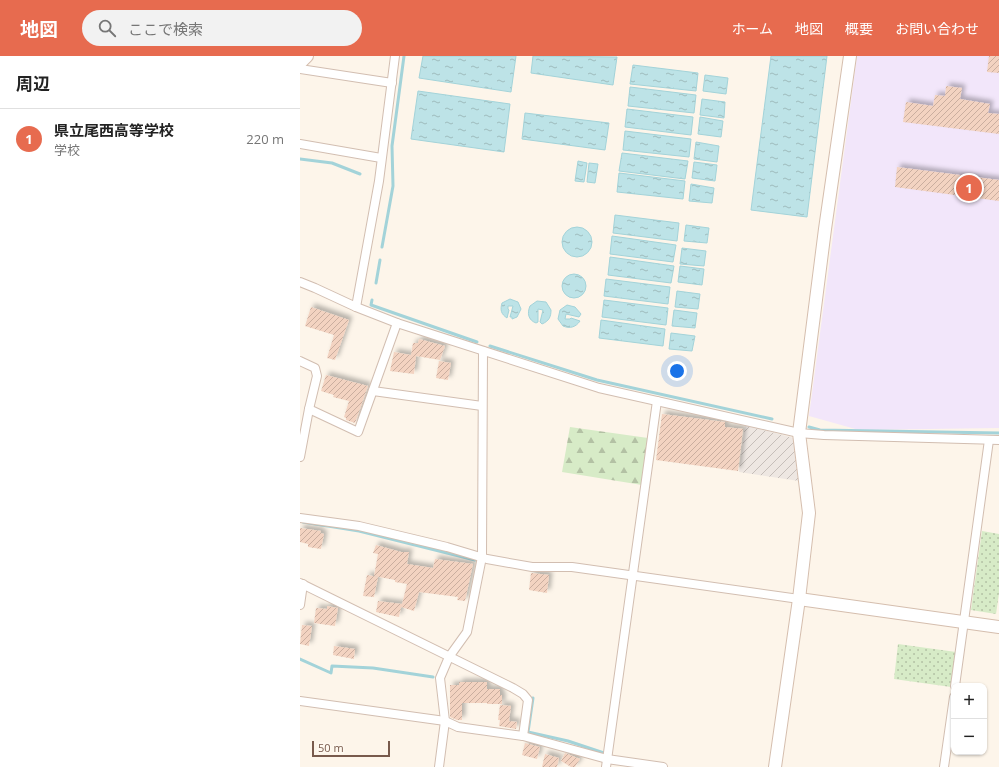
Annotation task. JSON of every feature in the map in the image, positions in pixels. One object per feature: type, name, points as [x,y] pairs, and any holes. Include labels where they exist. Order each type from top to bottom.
[{"type":"street","points":[[356,307],[378,181],[396,56]]},
{"type":"street","points":[[775,767],[799,599],[809,513],[799,433],[825,229],[850,56]]},
{"type":"street","points":[[300,70],[392,83]]},
{"type":"street","points":[[300,144],[381,158]]},
{"type":"street","points":[[300,282],[356,307],[397,323],[599,388],[799,433],[999,440]]},
{"type":"street","points":[[309,409],[358,432],[397,323]]},
{"type":"street","points":[[439,767],[445,721],[440,678],[449,657],[467,632],[482,557],[483,351]]},
{"type":"street","points":[[300,361],[316,368],[318,376],[309,409],[300,457]]},
{"type":"street","points":[[373,391],[482,406]]},
{"type":"street","points":[[606,763],[657,401]]},
{"type":"street","points":[[955,683],[989,440]]},
{"type":"street","points":[[300,518],[359,526],[482,557],[532,567],[572,567],[999,627]]},
{"type":"street","points":[[300,605],[302,584],[513,688],[523,694],[528,700],[523,736]]},
{"type":"street","points":[[300,701],[445,721],[458,727],[523,736],[606,763],[663,767]]},
{"type":"street","points":[[944,767],[951,718]]},
{"type":"shaded area","points":[[857,56],[999,56],[999,428],[859,430],[809,416]]},
{"type":"shaded area","points":[[745,425],[794,438],[799,481],[739,472]]},
{"type":"green space","points":[[570,427],[648,438],[642,485],[562,472]]},
{"type":"green space","points":[[982,531],[999,534],[999,593],[996,614],[971,610]]},
{"type":"green space","points":[[898,644],[956,652],[951,687],[894,679]]},
{"type":"water","points":[[423,56],[516,56],[511,92],[419,78]]},
{"type":"water","points":[[533,56],[617,57],[613,85],[531,73]]},
{"type":"water","points":[[771,56],[827,56],[807,217],[751,210]]},
{"type":"water","points":[[633,65],[698,73],[696,91],[630,84]]},
{"type":"water","points":[[705,75],[728,78],[726,94],[703,91]]},
{"type":"water","points":[[630,87],[696,95],[694,113],[628,106]]},
{"type":"water","points":[[418,91],[510,104],[504,152],[411,139]]},
{"type":"water","points":[[702,99],[725,102],[724,118],[700,115]]},
{"type":"water","points":[[627,109],[693,117],[691,135],[625,127]]},
{"type":"water","points":[[525,113],[609,123],[605,150],[522,139]]},
{"type":"water","points":[[700,117],[723,121],[721,137],[698,134]]},
{"type":"water","points":[[625,131],[691,139],[689,157],[623,150]]},
{"type":"water","points":[[696,142],[719,146],[717,162],[694,159]]},
{"type":"water","points":[[622,153],[688,161],[685,179],[619,171]]},
{"type":"water","points":[[578,161],[587,163],[584,182],[575,181]]},
{"type":"water","points":[[694,162],[717,165],[715,181],[692,178]]},
{"type":"water","points":[[589,163],[598,164],[595,183],[587,182]]},
{"type":"water","points":[[619,173],[685,181],[683,199],[617,192]]},
{"type":"water","points":[[691,184],[714,188],[712,203],[689,201]]},
{"type":"water","points":[[615,215],[679,223],[677,241],[613,233]]},
{"type":"water","points":[[686,225],[709,228],[707,243],[684,241]]},
{"type":"water","points":[[577,227],[588,231],[592,242],[588,253],[577,257],[566,253],[562,242],[566,231]]},
{"type":"water","points":[[612,236],[676,245],[673,262],[610,254]]},
{"type":"water","points":[[682,248],[706,251],[704,266],[680,264]]},
{"type":"water","points":[[610,257],[674,266],[671,283],[608,275]]},
{"type":"water","points":[[680,266],[704,269],[702,285],[678,282]]},
{"type":"water","points":[[574,274],[579,275],[585,281],[585,291],[579,297],[574,298],[569,297],[563,291],[562,286],[563,281],[569,275]]},
{"type":"water","points":[[606,279],[670,287],[668,304],[604,296]]},
{"type":"water","points":[[677,291],[700,294],[698,309],[675,307]]},
{"type":"water","points":[[510,299],[518,302],[521,309],[517,317],[512,319],[512,317],[510,317],[513,306],[508,306],[509,310],[507,318],[503,315],[501,310],[502,303]]},
{"type":"water","points":[[604,300],[668,308],[666,325],[602,317]]},
{"type":"water","points":[[537,301],[546,302],[551,310],[551,315],[546,322],[542,324],[540,322],[543,310],[538,309],[538,322],[536,323],[531,320],[529,316],[530,306]]},
{"type":"water","points":[[567,305],[575,307],[581,314],[579,317],[566,314],[565,319],[571,318],[580,321],[573,327],[563,326],[558,319],[560,310]]},
{"type":"water","points":[[674,310],[697,313],[695,328],[672,326]]},
{"type":"water","points":[[601,320],[665,329],[663,346],[599,338]]},
{"type":"water","points":[[671,333],[695,336],[692,351],[669,349]]},
{"type":"building","points":[[989,56],[999,56],[999,73],[987,72]]},
{"type":"building","points":[[946,86],[962,88],[960,99],[990,104],[988,113],[999,114],[999,134],[903,122],[906,102],[933,106],[935,95],[945,96]]},
{"type":"building","points":[[897,167],[999,180],[999,201],[895,187]]},
{"type":"building","points":[[311,307],[349,320],[335,360],[327,358],[334,335],[305,326]]},
{"type":"building","points":[[419,339],[445,346],[440,360],[416,356],[414,374],[390,371],[394,352],[411,355],[413,343],[418,343]]},
{"type":"building","points":[[439,361],[451,363],[448,380],[436,378]]},
{"type":"building","points":[[326,375],[368,386],[355,423],[346,420],[344,417],[349,401],[333,397],[334,395],[321,391]]},
{"type":"building","points":[[662,414],[725,422],[725,427],[743,429],[738,471],[656,460]]},
{"type":"building","points":[[300,528],[321,531],[320,533],[324,534],[321,549],[308,547],[308,544],[300,542]]},
{"type":"building","points":[[376,545],[401,552],[409,552],[407,564],[433,568],[435,559],[473,564],[465,601],[457,600],[458,597],[419,592],[414,611],[401,607],[399,617],[376,612],[378,601],[402,604],[407,584],[374,576],[378,554],[373,553]]},
{"type":"building","points":[[531,573],[549,575],[547,593],[529,590]]},
{"type":"building","points":[[367,575],[378,577],[374,597],[363,596]]},
{"type":"building","points":[[327,606],[338,608],[335,626],[314,623],[316,608],[327,609]]},
{"type":"building","points":[[302,625],[312,626],[309,646],[300,644]]},
{"type":"building","points":[[334,646],[355,649],[354,659],[333,655]]},
{"type":"building","points":[[459,682],[487,682],[487,689],[500,689],[502,704],[462,703],[462,720],[457,720],[450,717],[450,685],[459,685]]},
{"type":"building","points":[[500,705],[511,706],[509,721],[517,722],[516,729],[499,726],[500,720],[498,720]]},
{"type":"building","points":[[525,743],[540,747],[537,759],[522,755]]},
{"type":"building","points":[[565,753],[580,759],[575,767],[571,767],[561,761]]},
{"type":"building","points":[[545,754],[559,758],[557,767],[542,767]]},
{"type":"waterway","points":[[382,247],[393,186],[392,146],[404,56]]},
{"type":"waterway","points":[[300,159],[332,163],[360,174]]},
{"type":"waterway","points":[[376,283],[380,260]]},
{"type":"waterway","points":[[372,300],[371,305],[477,342]]},
{"type":"waterway","points":[[490,346],[597,380],[772,419]]},
{"type":"waterway","points":[[809,427],[820,430],[999,433]]},
{"type":"waterway","points":[[303,522],[359,531],[475,560]]},
{"type":"waterway","points":[[300,659],[331,673],[332,666],[373,668],[433,677]]},
{"type":"waterway","points":[[533,698],[528,732],[568,741],[604,753]]},
{"type":"place","name":"県立尾西高等学校","points":[[969,188]]}]
